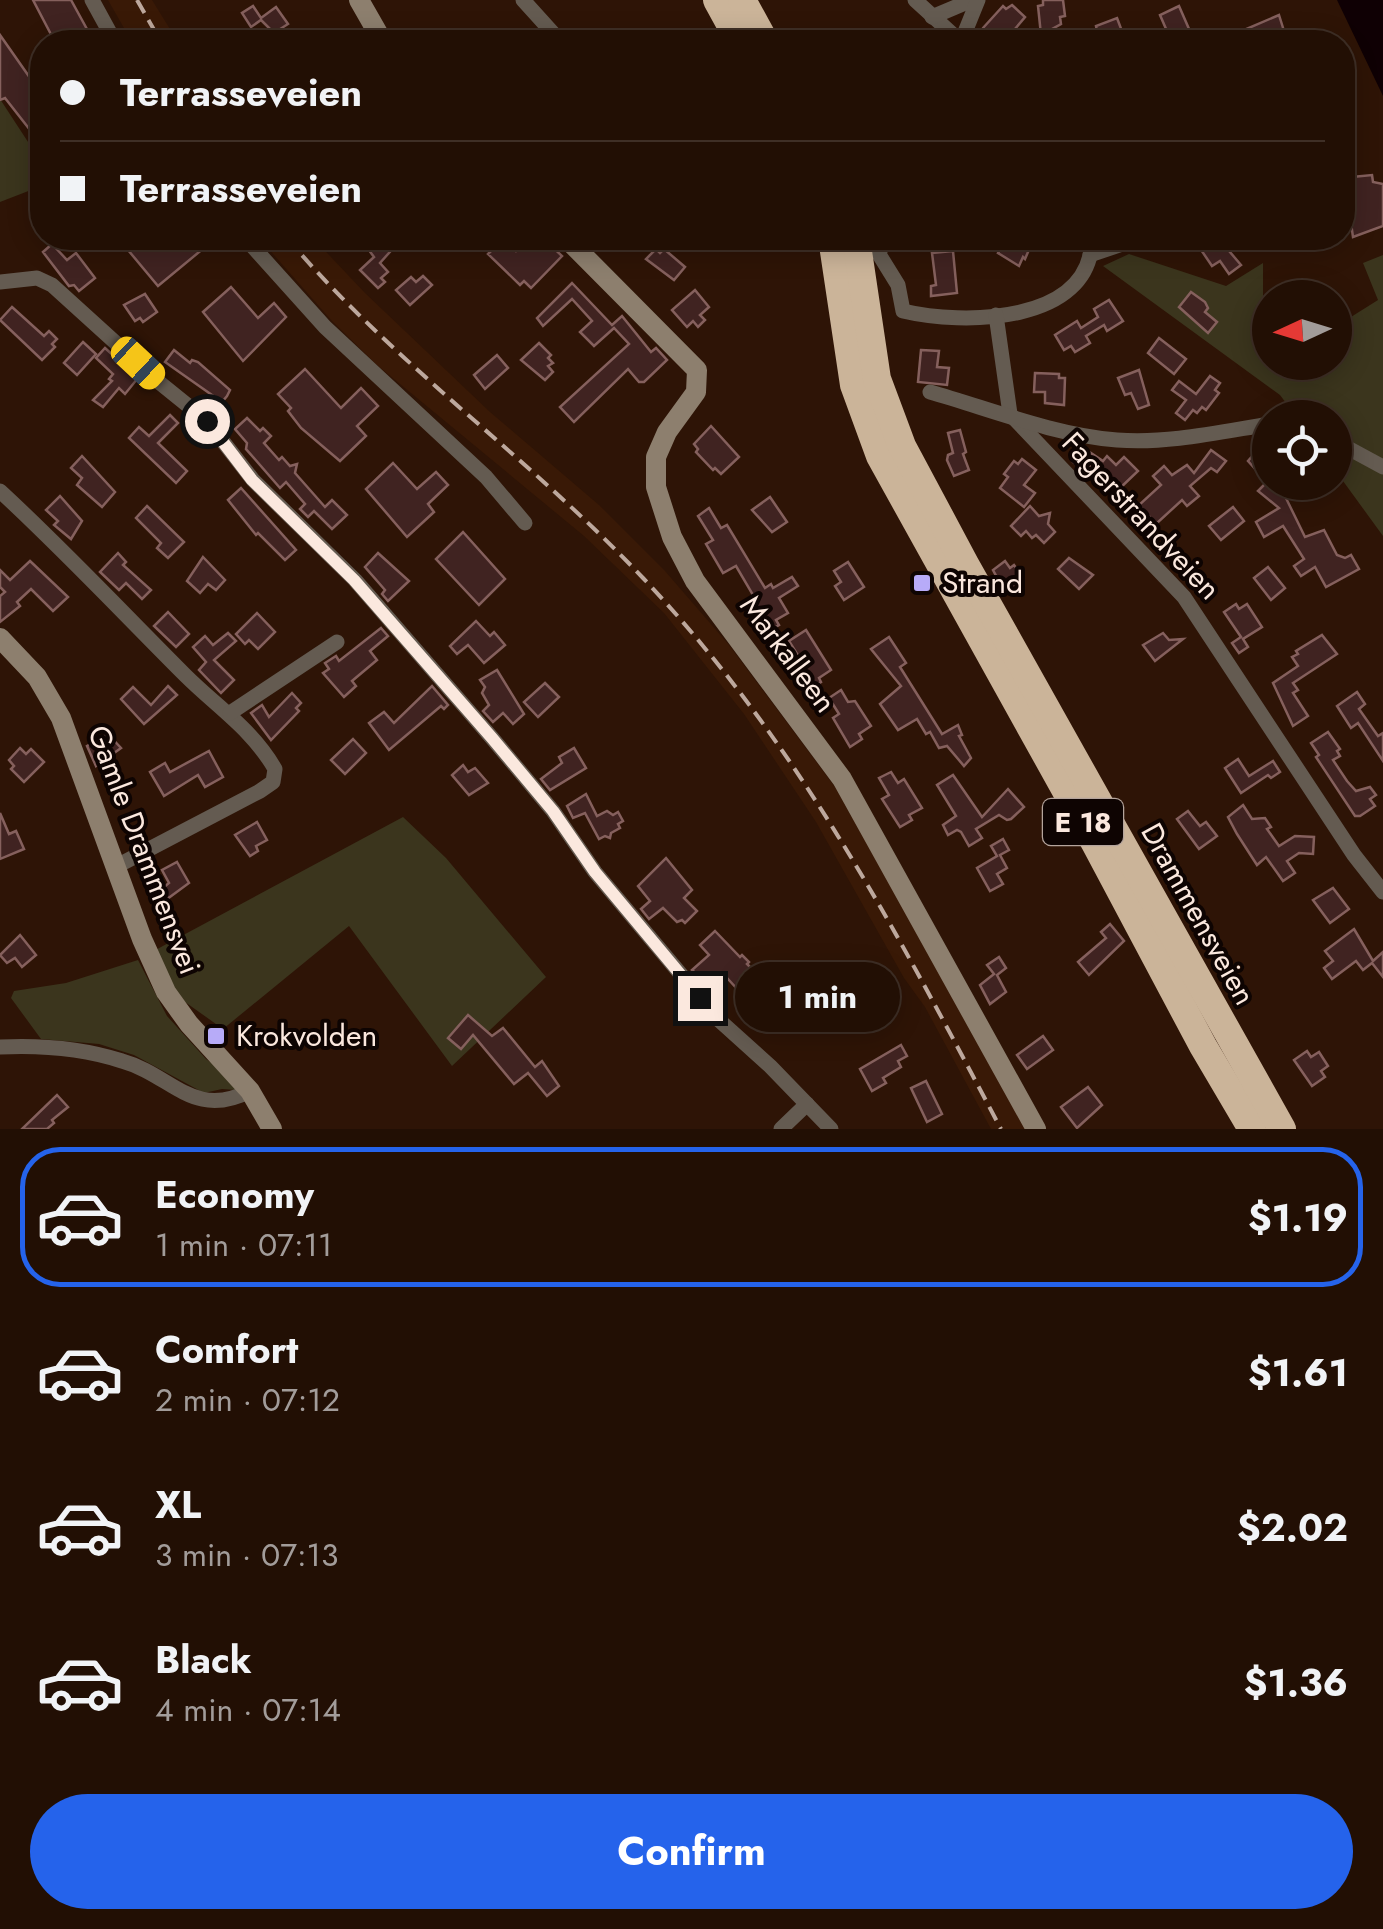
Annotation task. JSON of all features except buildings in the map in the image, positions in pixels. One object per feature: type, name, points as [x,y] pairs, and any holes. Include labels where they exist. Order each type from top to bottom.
[{"type":"highway","points":[[717,0],[733,30]]},
{"type":"highway","points":[[742,0],[758,30]]},
{"type":"highway","name":"Drammensveien","points":[[834,250],[854,385],[880,456],[1252,1129]]},
{"type":"highway","name":"Drammensveien","points":[[866,250],[873,363],[886,411],[902,446],[964,564],[1282,1129]]},
{"type":"main road","points":[[359,0],[376,30]]},
{"type":"main road","name":"Markalleen","points":[[578,250],[697,370],[696,392],[666,432],[656,458],[656,487],[672,537],[695,581],[842,779],[1036,1129]]},
{"type":"main road","name":"Gamle Drammensvei","points":[[0,638],[38,677],[62,718],[148,954],[166,992],[189,1024],[250,1091],[272,1129]]},
{"type":"street","points":[[92,0],[108,30]]},
{"type":"street","points":[[523,0],[551,30]]},
{"type":"street","points":[[915,0],[947,30]]},
{"type":"street","points":[[932,17],[975,0]]},
{"type":"street","points":[[965,30],[975,0]]},
{"type":"street","points":[[256,250],[324,327],[486,477],[525,523]]},
{"type":"street","points":[[871,250],[898,285],[902,311],[947,320],[1045,305],[1076,282],[1091,250]]},
{"type":"street","points":[[1090,255],[1105,250]]},
{"type":"street","points":[[0,282],[37,278],[52,286],[207,421],[252,480],[354,580],[492,738],[553,811],[595,872],[720,1021],[831,1129]]},
{"type":"street","points":[[996,315],[1010,414]]},
{"type":"street","points":[[930,392],[1032,424],[1117,440],[1154,440],[1252,426]]},
{"type":"street","name":"Fagerstrandveien","points":[[1010,414],[1184,597],[1354,855],[1383,892]]},
{"type":"street","points":[[1352,449],[1383,467]]},
{"type":"street","points":[[0,492],[191,680],[230,713],[275,769],[273,782],[116,867]]},
{"type":"street","points":[[230,713],[337,642]]},
{"type":"street","points":[[0,1047],[63,1048],[115,1058],[149,1071],[181,1092],[206,1102],[250,1091]]},
{"type":"street","points":[[781,1129],[807,1104]]},
{"type":"shaded area","points":[[108,0],[152,0],[171,30],[125,30]]},
{"type":"shaded area","points":[[1337,0],[1383,0],[1383,96],[1355,30],[1351,30]]},
{"type":"shaded area","points":[[0,99],[30,145],[30,190],[0,202]]},
{"type":"shaded area","points":[[270,250],[324,250],[490,412],[599,505],[665,571],[729,645],[835,787],[1028,1129],[991,1129],[925,1007],[904,978],[816,822],[744,714],[664,613],[584,536],[377,365]]},
{"type":"shaded area","points":[[1129,254],[1226,286],[1263,263],[1263,280],[1252,280],[1252,375],[1103,266]]},
{"type":"shaded area","points":[[1383,255],[1383,536],[1352,493],[1352,400],[1284,400],[1259,380],[1352,380],[1352,316],[1378,300],[1363,263]]},
{"type":"shaded area","points":[[403,817],[446,858],[546,977],[452,1066],[349,926],[223,1029],[185,1002],[148,954]]},
{"type":"shaded area","points":[[138,960],[167,1016],[206,1059],[249,1091],[222,1089],[204,1093],[134,1055],[99,1044],[41,1039],[11,998],[14,991],[66,983]]},
{"type":"railway","points":[[137,0],[154,30]]},
{"type":"railway","points":[[298,250],[372,327],[600,534],[699,641],[750,706],[841,841],[1001,1129]]},
{"type":"place","name":"Strand","points":[[922,583]]},
{"type":"place","name":"Krokvolden","points":[[216,1036]]},
{"type":"route","points":[[207,421],[252,480],[354,580],[492,738],[553,811],[595,872],[700,998]]}]
